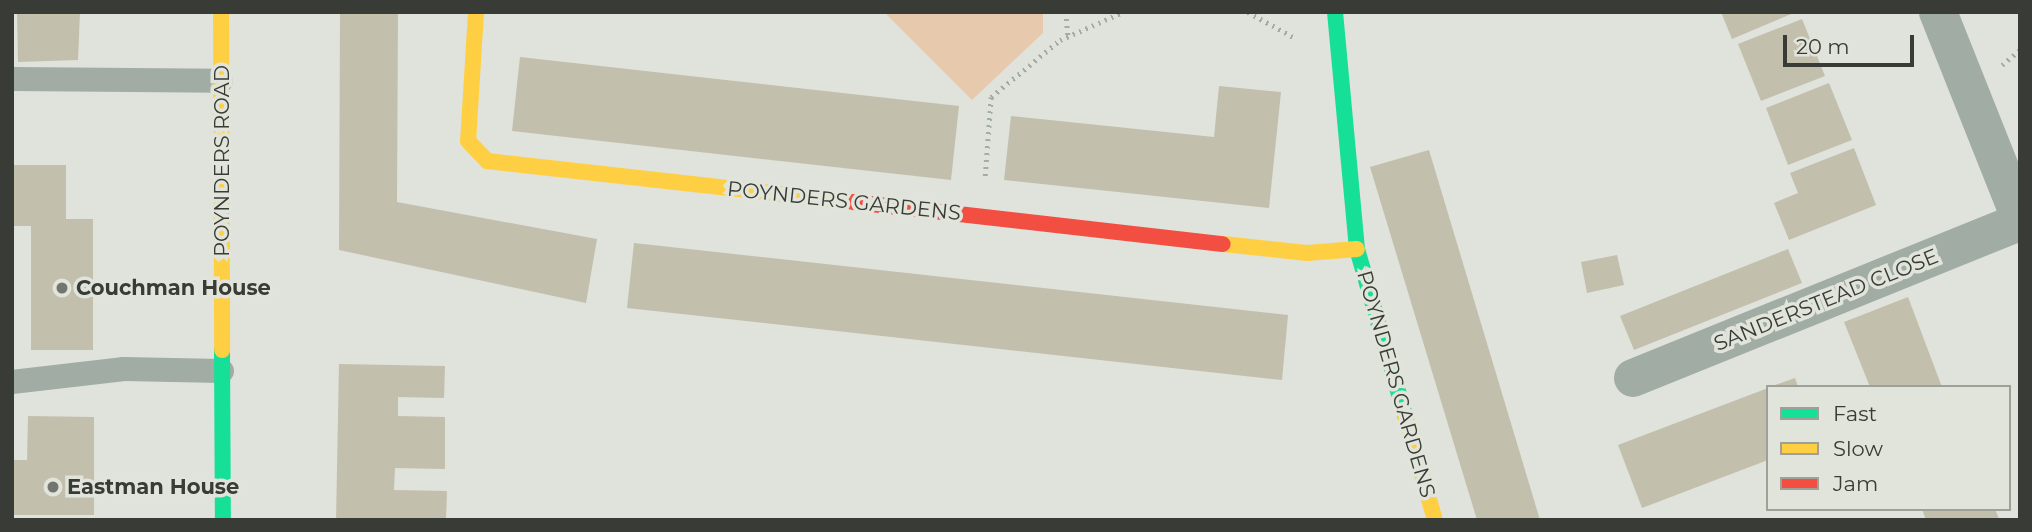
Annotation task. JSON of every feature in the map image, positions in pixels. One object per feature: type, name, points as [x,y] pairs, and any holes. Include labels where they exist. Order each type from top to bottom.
[{"type":"main road","name":"POYNDERS ROAD","points":[[222,12],[223,520]]},
{"type":"main road","name":"POYNDERS GARDENS","points":[[476,12],[468,141],[487,162],[1307,254],[1357,248]]},
{"type":"main road","name":"POYNDERS GARDENS","points":[[1335,12],[1357,248],[1435,520]]},
{"type":"street","points":[[1938,12],[2020,220]]},
{"type":"street","name":"SANDERSTEAD CLOSE","points":[[1633,378],[2020,220]]},
{"type":"lane","points":[[12,79],[221,81]]},
{"type":"lane","points":[[12,382],[124,369],[222,371]]},
{"type":"path","points":[[1066,12],[1068,36]]},
{"type":"path","points":[[982,217],[991,97],[1068,36],[1123,12]]},
{"type":"path","points":[[1248,12],[1297,40],[1337,38]]},
{"type":"shaded area","points":[[884,12],[1043,12],[1043,33],[972,100]]},
{"type":"building","points":[[17,12],[80,12],[78,60],[18,62]]},
{"type":"building","points":[[340,12],[398,12],[397,202],[597,239],[586,303],[339,250]]},
{"type":"building","points":[[1721,12],[1796,12],[1732,39]]},
{"type":"building","points":[[1802,19],[1825,76],[1761,101],[1738,44]]},
{"type":"building","points":[[520,57],[959,106],[951,180],[512,131]]},
{"type":"building","points":[[1829,83],[1852,140],[1788,165],[1766,108]]},
{"type":"building","points":[[1219,86],[1281,92],[1269,208],[1004,180],[1011,116],[1214,137]]},
{"type":"building","points":[[1854,148],[1876,205],[1789,240],[1774,203],[1798,193],[1790,173]]},
{"type":"building","points":[[1429,150],[1540,520],[1477,520],[1370,167]]},
{"type":"building","name":"Couchman House","points":[[12,165],[66,165],[66,219],[93,219],[93,350],[31,350],[31,226],[12,226]]},
{"type":"building","points":[[634,243],[1288,315],[1282,380],[627,308]]},
{"type":"building","points":[[1788,249],[1802,283],[1634,350],[1620,316]]},
{"type":"building","points":[[1617,255],[1624,285],[1587,293],[1581,262]]},
{"type":"building","points":[[1908,297],[1941,385],[1869,385],[1844,322]]},
{"type":"building","points":[[339,364],[445,366],[444,398],[398,397],[398,416],[445,417],[445,469],[395,468],[394,490],[447,491],[446,520],[336,520]]},
{"type":"building","points":[[1795,378],[1797,385],[1775,385]]},
{"type":"building","points":[[1766,389],[1766,461],[1642,508],[1618,445]]},
{"type":"building","name":"Eastman House","points":[[28,416],[94,417],[94,515],[12,515],[12,460],[27,460]]},
{"type":"building","points":[[1923,511],[1996,511],[1999,519],[1926,520]]},
{"type":"traffic: fast","points":[[1335,12],[1357,249],[1405,415]]},
{"type":"traffic: fast","points":[[222,350],[223,520]]},
{"type":"traffic: slow","points":[[221,12],[222,350]]},
{"type":"traffic: slow","points":[[476,12],[468,141],[487,161],[853,202]]},
{"type":"traffic: slow","points":[[1223,244],[1307,253],[1357,249]]},
{"type":"traffic: slow","points":[[1405,415],[1435,520]]},
{"type":"traffic: jam","points":[[853,202],[1223,244]]},
{"type":"place","name":"Couchman House","points":[[62,288]]},
{"type":"place","name":"Eastman House","points":[[53,487]]}]
